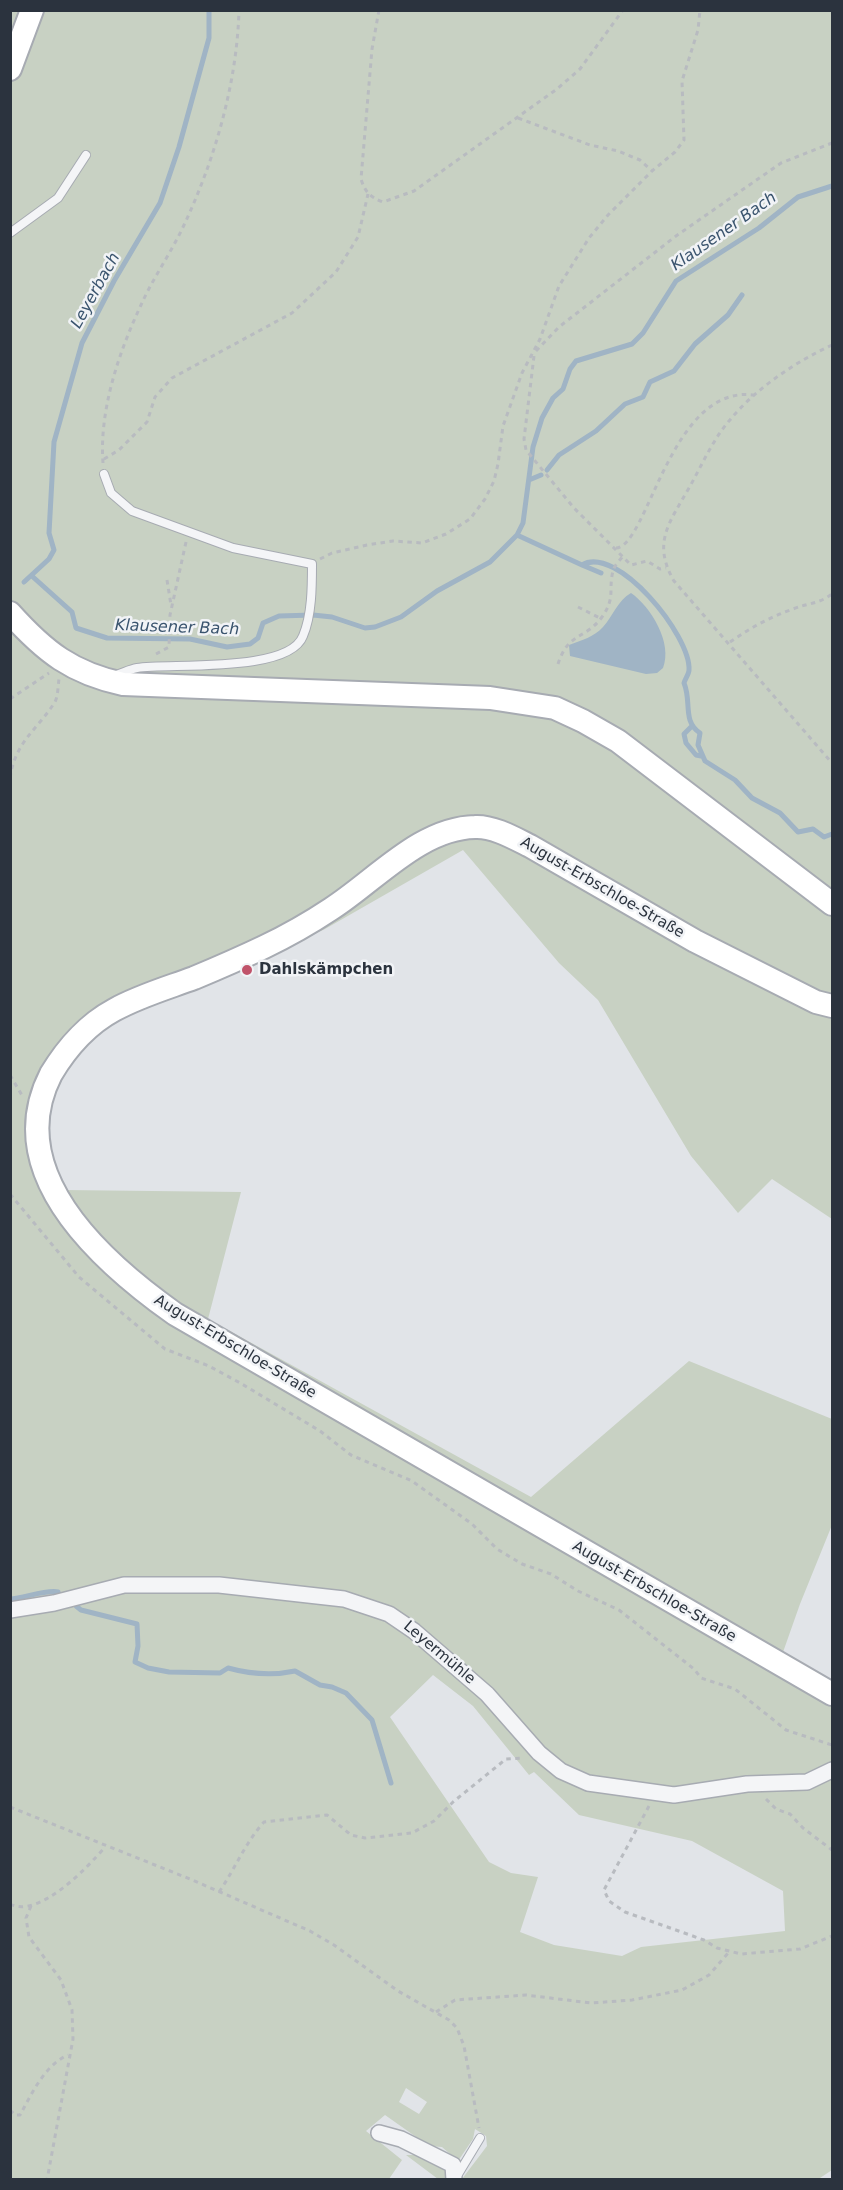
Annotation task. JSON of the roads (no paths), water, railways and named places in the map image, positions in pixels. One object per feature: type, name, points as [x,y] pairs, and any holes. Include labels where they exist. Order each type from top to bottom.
[{"type":"main road","points":[[10,69],[32,10]]},
{"type":"main road","points":[[10,613],[39,643],[62,662],[103,680],[123,684],[221,690],[490,698],[555,708],[618,741],[832,904]]},
{"type":"main road","name":"August-Erbschloe-Straße","points":[[832,1006],[816,1002],[695,941],[530,846],[506,834],[476,826],[451,832],[423,843],[332,909],[274,942],[113,1010],[86,1031],[59,1060],[39,1101],[35,1117],[43,1170],[52,1191],[75,1228],[109,1264],[138,1288],[175,1314],[832,1694]]},
{"type":"street","name":"Leyermühle","points":[[10,1610],[29,1608],[104,1589],[135,1585],[219,1585],[344,1599],[376,1608],[414,1631],[487,1694],[539,1753],[561,1771],[588,1783],[623,1790],[674,1795],[755,1784],[807,1782],[832,1770]]},
{"type":"street","points":[[379,2133],[401,2139],[453,2165],[455,2178]]},
{"type":"lane","points":[[10,233],[58,198],[86,155]]},
{"type":"lane","points":[[103,680],[136,668],[258,661],[282,654],[297,645],[303,637],[312,564],[233,548],[132,511],[111,493],[104,474]]},
{"type":"lane","points":[[455,2178],[480,2138]]},
{"type":"water","points":[[631,593],[653,616],[663,637],[665,658],[663,668],[657,673],[646,674],[570,656],[569,645],[596,633]]},
{"type":"waterway","name":"Leyerbach","points":[[24,582],[49,559],[54,550],[49,533],[54,442],[82,343],[114,281],[160,203],[179,147],[209,38],[209,10]]},
{"type":"waterway","name":"Klausener Bach","points":[[33,577],[72,612],[76,628],[107,638],[190,639],[227,647],[250,644],[258,638],[263,623],[279,616],[332,617],[365,628],[375,627],[401,617],[437,591],[490,562],[517,535],[523,523],[533,447],[542,418],[553,398],[563,389],[570,369],[576,361],[632,344],[643,333],[676,281],[759,228],[798,197],[832,186]]},
{"type":"waterway","points":[[547,470],[559,455],[596,431],[625,404],[643,397],[650,382],[674,371],[695,344],[728,315],[742,295]]},
{"type":"waterway","points":[[529,480],[541,475]]},
{"type":"waterway","points":[[517,535],[582,565],[597,562],[614,568],[632,580],[665,616],[678,636],[686,655],[689,670],[684,683],[689,717],[694,728],[700,733],[698,745],[705,761],[735,780],[752,798],[780,813],[798,832],[813,829],[824,837],[832,834]]},
{"type":"waterway","points":[[582,565],[601,573]]},
{"type":"waterway","points":[[691,727],[684,734],[686,743],[696,755],[701,756]]},
{"type":"waterway","points":[[10,1599],[58,1592]]},
{"type":"waterway","points":[[76,1606],[81,1610],[137,1624],[138,1646],[135,1662],[148,1668],[169,1672],[220,1673],[228,1668],[261,1674],[295,1671],[320,1685],[346,1693],[372,1720],[391,1783]]},
{"type":"place","name":"Dahlskämpchen","points":[[247,970]]}]
